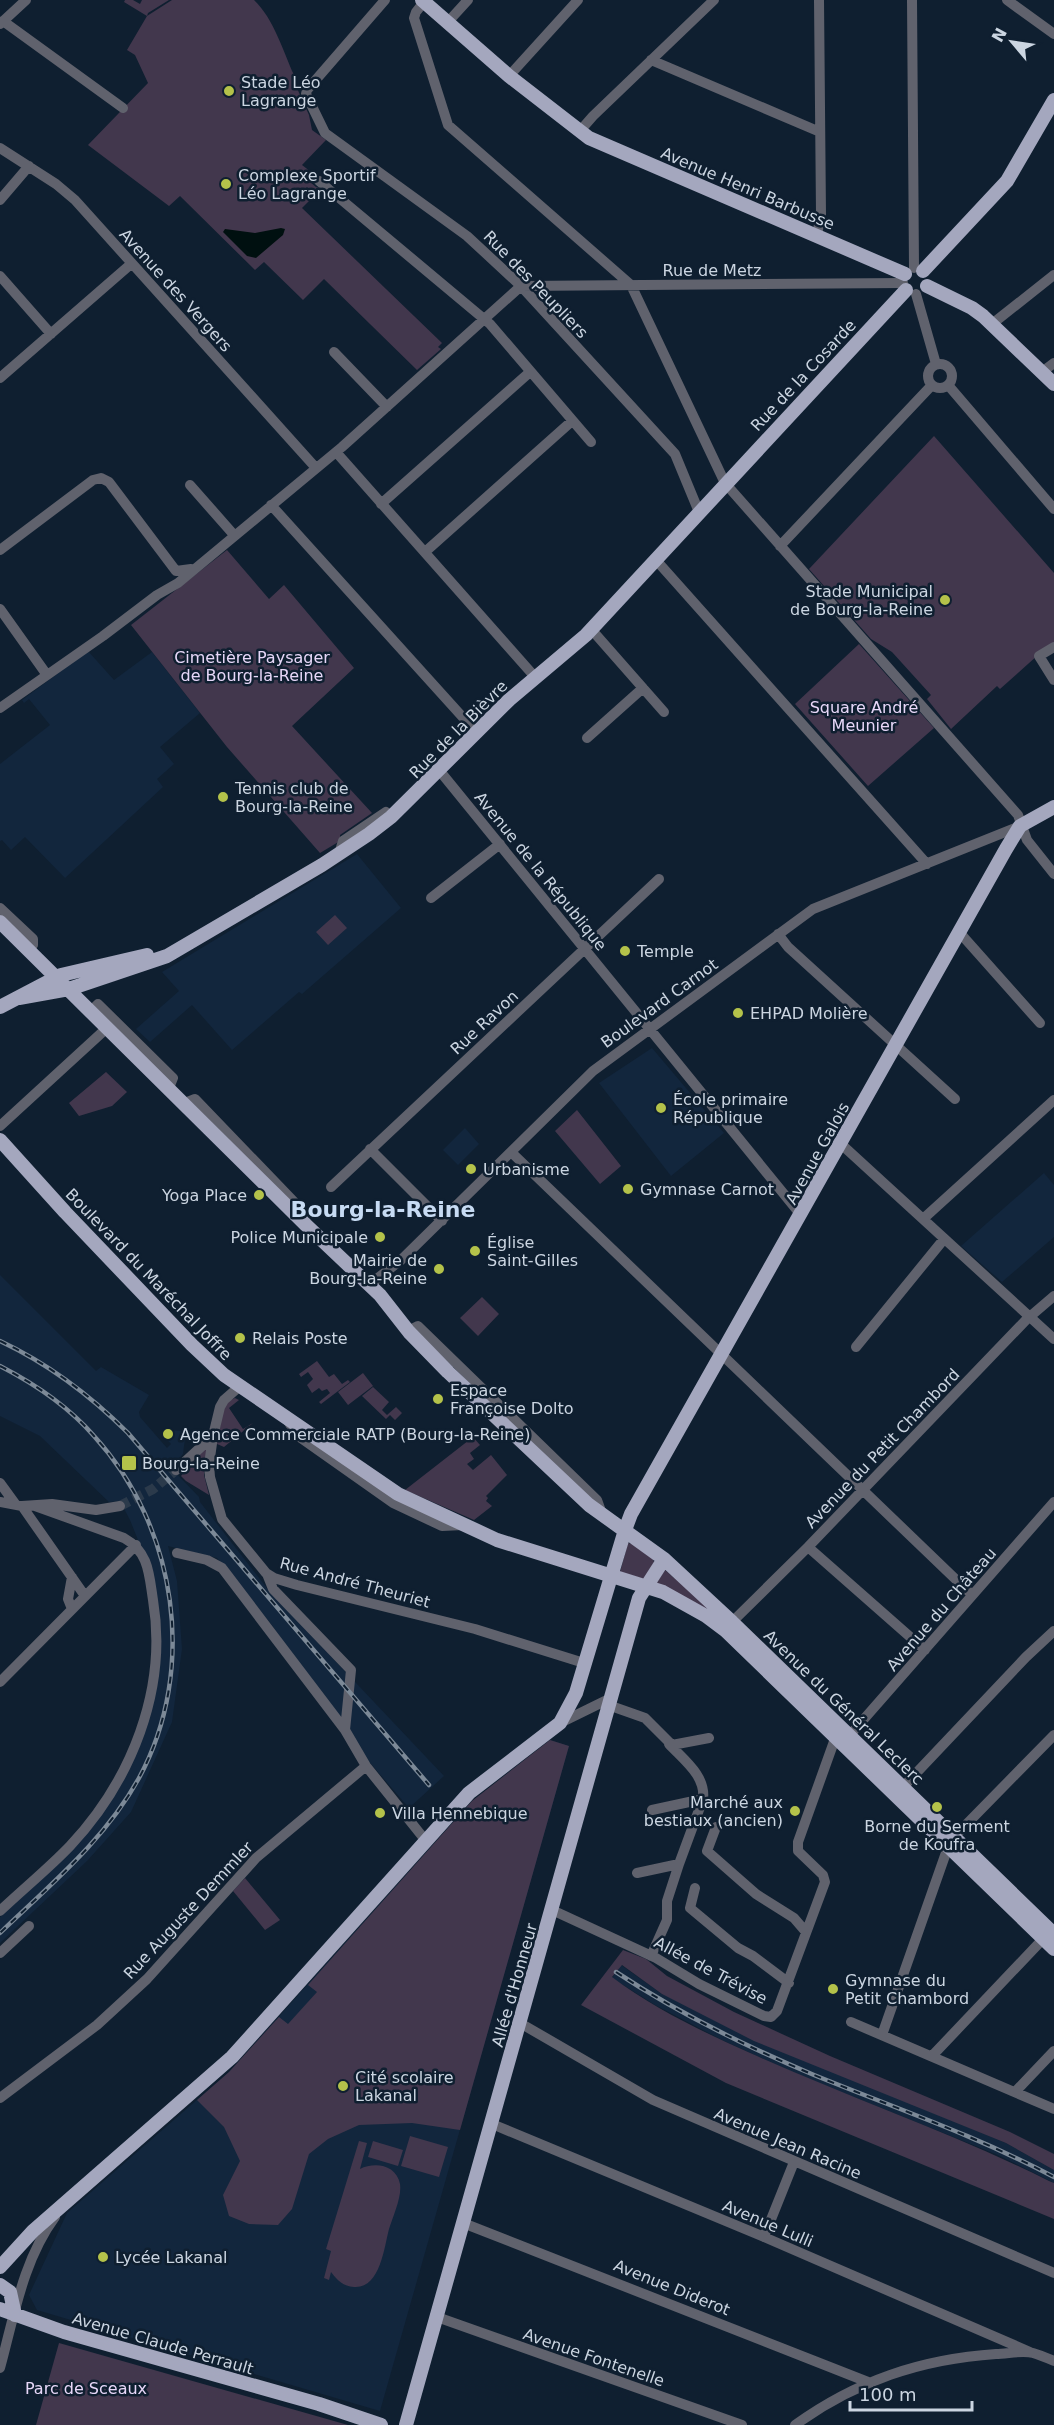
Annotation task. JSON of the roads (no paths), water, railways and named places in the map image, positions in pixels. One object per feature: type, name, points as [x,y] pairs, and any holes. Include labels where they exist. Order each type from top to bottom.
[{"type":"main road","name":"Avenue Henri Barbusse","points":[[423,1],[509,76],[579,132],[817,235],[972,308],[992,324],[1054,384]]},
{"type":"main road","name":"Rue de la Cosarde","points":[[725,483],[1007,180],[1054,100]]},
{"type":"main road","name":"Rue de la Bièvre","points":[[19,998],[69,989],[167,956],[175,949],[269,897],[339,854],[389,815],[439,770],[509,700],[591,629],[725,483]]},
{"type":"main road","points":[[1020,826],[1054,807]]},
{"type":"main road","name":"Avenue Galois","points":[[560,1723],[574,1700],[625,1530],[1020,826]]},
{"type":"main road","name":"Avenue du Général Leclerc","points":[[0,922],[382,1297],[408,1330],[442,1366],[567,1485],[602,1514],[664,1559],[732,1622],[843,1736],[1049,1937],[1054,1949]]},
{"type":"main road","name":"Rue de la Bièvre","points":[[19,998],[56,977],[175,949]]},
{"type":"main road","points":[[0,1007],[19,998]]},
{"type":"main road","name":"Boulevard du Maréchal Joffre","points":[[0,1140],[65,1212],[192,1345],[224,1375],[398,1494],[497,1540],[611,1576]]},
{"type":"main road","name":"Allée d'Honneur","points":[[405,2425],[612,1701],[639,1598],[664,1559]]},
{"type":"main road","name":"Avenue du Général Leclerc","points":[[611,1576],[682,1601],[726,1631],[903,1787],[951,1842]]},
{"type":"main road","points":[[0,2267],[33,2231],[232,2057],[469,1793],[560,1723]]},
{"type":"main road","points":[[0,2285],[10,2292],[15,2315]]},
{"type":"main road","name":"Avenue Claude Perrault","points":[[0,2309],[64,2332],[319,2404],[405,2425]]},
{"type":"main road","name":"Avenue Claude Perrault","points":[[319,2404],[381,2425]]},
{"type":"street","points":[[26,0],[2,22],[123,108]]},
{"type":"street","name":"Rue des Peupliers","points":[[385,0],[307,90],[306,94],[321,128],[467,236],[521,286],[675,454],[699,512]]},
{"type":"street","points":[[447,23],[468,0]]},
{"type":"street","points":[[509,76],[578,0]]},
{"type":"street","points":[[579,132],[592,116],[714,0]]},
{"type":"street","points":[[817,235],[821,220],[819,0]]},
{"type":"street","points":[[912,0],[913,281],[936,364]]},
{"type":"street","points":[[1007,0],[1054,34]]},
{"type":"street","points":[[423,1],[414,18],[448,125],[631,285],[725,483],[1018,815],[1020,826],[1027,840],[1054,874]]},
{"type":"street","points":[[651,60],[820,132]]},
{"type":"street","name":"Avenue des Vergers","points":[[0,148],[56,184],[75,200],[316,468]]},
{"type":"street","points":[[0,200],[29,166]]},
{"type":"street","points":[[319,181],[485,320],[591,441]]},
{"type":"street","points":[[0,378],[131,264]]},
{"type":"street","points":[[992,324],[1054,275]]},
{"type":"street","points":[[0,276],[51,334]]},
{"type":"street","name":"Rue de Metz","points":[[521,286],[913,281]]},
{"type":"street","points":[[0,708],[194,568],[336,452],[384,404],[449,352],[521,286]]},
{"type":"street","points":[[334,352],[384,404]]},
{"type":"street","points":[[1042,372],[1054,363]]},
{"type":"street","points":[[936,364],[944,364],[950,368],[953,375],[948,385],[942,388],[932,385],[928,375],[930,368],[936,364]]},
{"type":"street","points":[[381,504],[530,372]]},
{"type":"street","points":[[780,546],[932,385]]},
{"type":"street","points":[[948,385],[1053,505]]},
{"type":"street","points":[[425,552],[572,421]]},
{"type":"street","points":[[336,452],[535,677]]},
{"type":"street","points":[[0,550],[93,480],[101,478],[109,482],[122,498],[176,571],[176,577],[171,586]]},
{"type":"street","points":[[190,485],[234,535]]},
{"type":"street","points":[[271,505],[477,733]]},
{"type":"street","points":[[656,560],[927,864]]},
{"type":"street","points":[[176,571],[184,572],[194,568]]},
{"type":"street","points":[[0,609],[48,675]]},
{"type":"street","points":[[591,629],[664,712]]},
{"type":"street","points":[[1054,646],[1039,656],[1054,680]]},
{"type":"street","points":[[587,738],[643,688]]},
{"type":"street","name":"Avenue de la République","points":[[439,770],[801,1215]]},
{"type":"street","name":"Boulevard Carnot","points":[[369,1285],[397,1263],[442,1221],[593,1071],[778,934],[820,906],[1020,826]]},
{"type":"street","points":[[431,898],[500,844]]},
{"type":"street","name":"Rue Ravon","points":[[331,1187],[659,879]]},
{"type":"street","name":"Avenue du Général Leclerc","points":[[0,908],[33,939],[33,945],[29,950]]},
{"type":"street","points":[[960,933],[1040,1023]]},
{"type":"street","points":[[778,934],[788,947],[955,1099]]},
{"type":"street","name":"Avenue du Général Leclerc","points":[[91,1011],[98,1004],[106,1011],[173,1078],[169,1088]]},
{"type":"street","points":[[0,1126],[108,1027]]},
{"type":"street","points":[[923,1219],[1054,1101]]},
{"type":"street","points":[[841,1144],[1054,1339]]},
{"type":"street","points":[[370,1149],[442,1221]]},
{"type":"street","points":[[512,1152],[972,1595]]},
{"type":"street","points":[[856,1347],[944,1239]]},
{"type":"street","name":"Avenue du Petit Chambord","points":[[732,1622],[808,1547],[1030,1316],[1054,1296]]},
{"type":"street","name":"Rue André Theuriet","points":[[240,1386],[224,1400],[213,1436],[209,1465],[219,1512],[228,1528],[266,1573],[297,1585],[475,1629],[584,1663]]},
{"type":"street","points":[[176,1470],[213,1436]]},
{"type":"street","points":[[0,1483],[19,1505],[85,1596]]},
{"type":"street","points":[[0,1502],[96,1509],[120,1506]]},
{"type":"street","name":"Avenue du Château","points":[[843,1736],[925,1650],[1054,1502]]},
{"type":"street","points":[[0,1911],[70,1845],[99,1809],[123,1772],[141,1730],[154,1674],[155,1628],[150,1576],[143,1554],[136,1545],[124,1538],[35,1506]]},
{"type":"street","points":[[0,1682],[136,1545]]},
{"type":"street","points":[[808,1547],[925,1650]]},
{"type":"street","points":[[177,1553],[207,1560],[222,1568],[345,1730],[366,1766],[426,1841]]},
{"type":"street","points":[[266,1573],[273,1589],[351,1670],[345,1730]]},
{"type":"street","points":[[72,1577],[68,1599],[72,1609]]},
{"type":"street","points":[[903,1787],[1026,1657],[1054,1631]]},
{"type":"street","points":[[560,1723],[612,1701],[645,1718],[701,1780],[704,1788],[703,1799],[667,1901],[667,1920],[651,1956]]},
{"type":"street","name":"Allée de Trévise","points":[[552,1910],[651,1956],[699,1984],[764,2016],[771,2017],[777,2011],[789,1983],[825,1882],[823,1875],[798,1851],[798,1842],[843,1736]]},
{"type":"street","points":[[882,2035],[951,1842],[1054,1736]]},
{"type":"street","points":[[669,1744],[709,1738]]},
{"type":"street","name":"Rue Auguste Demmler","points":[[0,2098],[97,2025],[159,1967],[220,1895],[256,1858],[366,1766]]},
{"type":"street","points":[[652,1810],[703,1799]]},
{"type":"street","points":[[716,1827],[707,1851],[756,1894],[794,1918],[806,1932]]},
{"type":"street","points":[[637,1873],[679,1864]]},
{"type":"street","points":[[695,1888],[690,1908],[738,1948],[753,1956],[789,1983]]},
{"type":"street","points":[[0,1953],[29,1926]]},
{"type":"street","points":[[932,2056],[1049,1937]]},
{"type":"street","points":[[851,2022],[1054,2109]]},
{"type":"street","name":"Avenue Jean Racine","points":[[520,2023],[653,2100],[1054,2273]]},
{"type":"street","points":[[1015,2092],[1054,2051]]},
{"type":"street","name":"Avenue Lulli","points":[[492,2124],[1054,2361]]},
{"type":"street","points":[[764,2237],[794,2162]]},
{"type":"street","points":[[0,2368],[23,2284],[37,2247],[44,2231],[64,2205]]},
{"type":"street","name":"Avenue Diderot","points":[[463,2223],[868,2382]]},
{"type":"street","name":"Avenue Fontenelle","points":[[437,2317],[742,2425]]},
{"type":"street","points":[[795,2425],[825,2404],[868,2382],[905,2369],[973,2356],[1030,2352]]},
{"type":"tunnel","points":[[120,1506],[153,1489],[176,1470]]},
{"type":"railway","points":[[0,1341],[68,1381],[128,1433],[429,1785]]},
{"type":"railway","points":[[0,1366],[26,1380],[62,1405],[94,1436],[122,1472],[144,1512],[160,1555],[170,1600],[173,1646],[169,1691],[157,1736],[139,1778],[110,1822],[76,1861],[0,1933]]},
{"type":"railway","points":[[616,1972],[688,2015],[763,2052],[814,2075],[966,2135],[1054,2177]]},
{"type":"place","name":"Stade Léo Lagrange","points":[[229,91]]},
{"type":"place","name":"Complexe Sportif Léo Lagrange","points":[[226,184]]},
{"type":"place","name":"Stade Municipal de Bourg-la-Reine","points":[[945,600]]},
{"type":"place","name":"Tennis club de Bourg-la-Reine","points":[[223,797]]},
{"type":"place","name":"Temple","points":[[625,951]]},
{"type":"place","name":"EHPAD Molière","points":[[738,1013]]},
{"type":"place","name":"École primaire République","points":[[661,1108]]},
{"type":"place","name":"Urbanisme","points":[[471,1169]]},
{"type":"place","name":"Gymnase Carnot","points":[[628,1189]]},
{"type":"place","name":"Yoga Place","points":[[259,1195]]},
{"type":"place","name":"Police Municipale","points":[[380,1237]]},
{"type":"place","name":"Église Saint-Gilles","points":[[475,1251]]},
{"type":"place","name":"Mairie de Bourg-la-Reine","points":[[439,1269]]},
{"type":"place","name":"Relais Poste","points":[[240,1338]]},
{"type":"place","name":"Espace Françoise Dolto","points":[[438,1399]]},
{"type":"place","name":"Agence Commerciale RATP (Bourg-la-Reine)","points":[[168,1434]]},
{"type":"place","name":"Bourg-la-Reine","points":[[129,1463]]},
{"type":"place","name":"Borne du Serment de Koufra","points":[[937,1807]]},
{"type":"place","name":"Marché aux bestiaux (ancien)","points":[[795,1811]]},
{"type":"place","name":"Villa Hennebique","points":[[380,1813]]},
{"type":"place","name":"Gymnase du Petit Chambord","points":[[833,1989]]},
{"type":"place","name":"Cité scolaire Lakanal","points":[[343,2086]]},
{"type":"place","name":"Lycée Lakanal","points":[[103,2257]]},
{"type":"district","name":"Bourg-la-Reine","points":[[383,1209]]},
{"type":"park label","name":"Cimetière Paysager de Bourg-la-Reine","points":[[252,666]]},
{"type":"park label","name":"Square André Meunier","points":[[864,716]]},
{"type":"park label","name":"Parc de Sceaux","points":[[86,2388]]}]
